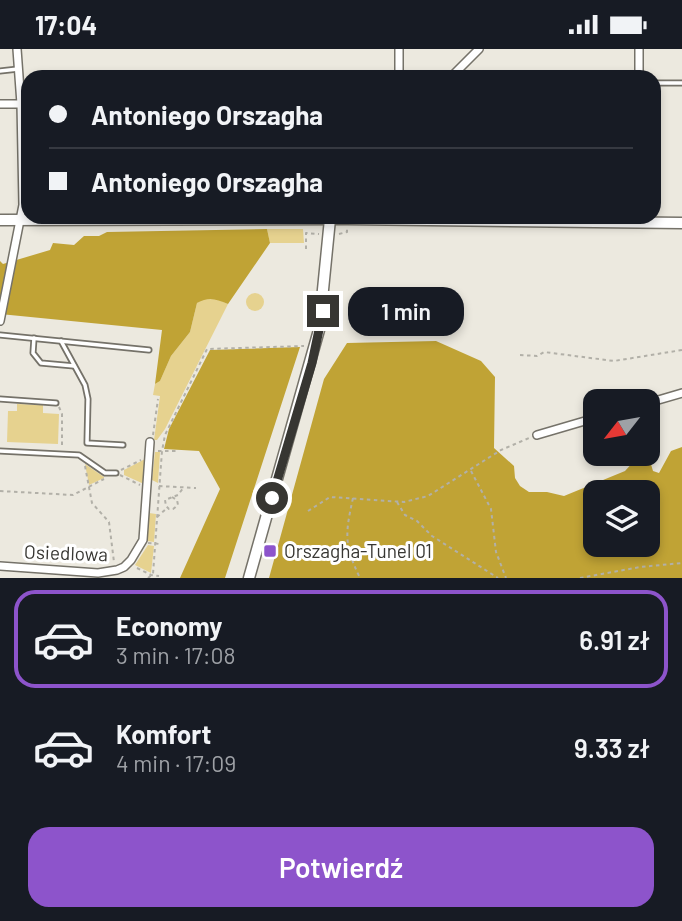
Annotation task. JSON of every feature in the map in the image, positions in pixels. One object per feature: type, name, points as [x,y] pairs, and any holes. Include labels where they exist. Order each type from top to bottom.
[{"type":"main road","points":[[0,220],[21,220]]},
{"type":"main road","points":[[661,221],[682,222]]},
{"type":"main road","points":[[249,578],[319,330],[330,224]]},
{"type":"street","points":[[0,104],[21,104],[17,49]]},
{"type":"street","points":[[399,49],[400,70]]},
{"type":"street","points":[[459,70],[479,49]]},
{"type":"street","points":[[639,49],[639,70]]},
{"type":"street","points":[[0,321],[21,224]]},
{"type":"street","points":[[660,399],[682,393]]},
{"type":"street","points":[[537,435],[583,422]]},
{"type":"street","name":"Osiedlowa","points":[[0,566],[76,574],[117,571],[131,560],[143,540],[150,442]]},
{"type":"lane","points":[[0,71],[18,69]]},
{"type":"lane","points":[[661,83],[682,83]]},
{"type":"lane","points":[[0,335],[149,350]]},
{"type":"lane","points":[[34,338],[33,353],[41,363],[75,366]]},
{"type":"lane","points":[[61,341],[85,385],[88,399],[87,443],[123,445]]},
{"type":"lane","points":[[0,399],[56,403]]},
{"type":"lane","points":[[0,451],[79,456],[105,473],[116,473]]},
{"type":"path","points":[[306,233],[306,249]]},
{"type":"path","points":[[148,578],[151,575],[155,544],[166,428],[207,349],[309,346]]},
{"type":"path","points":[[520,355],[537,356],[544,352],[614,361],[682,350]]},
{"type":"path","points":[[150,442],[153,440],[158,399]]},
{"type":"path","points":[[56,403],[62,414],[62,454]]},
{"type":"path","points":[[307,511],[330,497],[404,502],[429,496],[501,450],[537,435]]},
{"type":"path","points":[[0,491],[73,495],[154,451],[178,451]]},
{"type":"path","points":[[83,458],[92,503],[109,522],[114,564]]},
{"type":"path","points":[[470,469],[491,509],[496,552],[506,578]]},
{"type":"path","points":[[116,473],[147,489]]},
{"type":"path","points":[[159,486],[196,488]]},
{"type":"path","points":[[157,518],[167,508],[175,508],[178,495],[184,487]]},
{"type":"path","points":[[167,508],[165,500],[178,495]]},
{"type":"path","points":[[172,497],[177,500]]},
{"type":"path","points":[[353,498],[346,528],[348,553],[360,578]]},
{"type":"path","points":[[397,501],[405,515],[417,521],[432,536],[498,578]]},
{"type":"path","points":[[156,529],[162,529]]},
{"type":"path","points":[[147,543],[160,544]]},
{"type":"path","points":[[580,578],[640,567],[682,563]]},
{"type":"path","points":[[133,565],[151,575],[159,576]]},
{"type":"shaded area","points":[[267,229],[303,229],[304,243],[270,243]]},
{"type":"shaded area","points":[[267,229],[270,243],[228,304],[212,299],[197,303],[190,332],[171,356],[160,381],[155,384],[162,330],[0,314],[0,261],[3,264],[50,250],[53,243],[74,245],[84,236],[99,236],[107,232]]},
{"type":"shaded area","points":[[255,293],[261,296],[264,302],[261,308],[255,311],[249,308],[246,302],[249,296]]},
{"type":"shaded area","points":[[215,298],[228,304],[165,429],[157,440],[154,440],[160,396],[153,395],[155,384],[160,381],[171,356],[190,332],[197,303]]},
{"type":"shaded area","points":[[436,341],[481,361],[495,377],[494,448],[514,466],[515,478],[520,486],[529,492],[564,496],[583,488],[583,557],[660,557],[660,480],[603,480],[625,471],[630,466],[652,466],[653,471],[659,473],[671,451],[682,447],[682,578],[269,578],[324,379],[347,343]]},
{"type":"shaded area","points":[[300,347],[225,578],[180,578],[220,489],[199,451],[164,449],[169,429],[210,350]]},
{"type":"shaded area","points":[[17,404],[43,405],[43,413],[59,414],[58,444],[7,442],[8,411],[17,411]]},
{"type":"shaded area","points":[[155,452],[160,452],[158,483],[152,480]]},
{"type":"shaded area","points":[[145,459],[144,484],[124,475],[124,470]]},
{"type":"shaded area","points":[[85,464],[104,477],[104,478],[89,485]]},
{"type":"shaded area","points":[[149,513],[156,514],[154,542],[147,541]]},
{"type":"shaded area","points":[[148,545],[154,546],[151,573],[135,565]]},
{"type":"place","name":"Orszagha-Tunel 01","points":[[270,551]]},
{"type":"route","points":[[272,498],[312,363],[323,311]]}]
